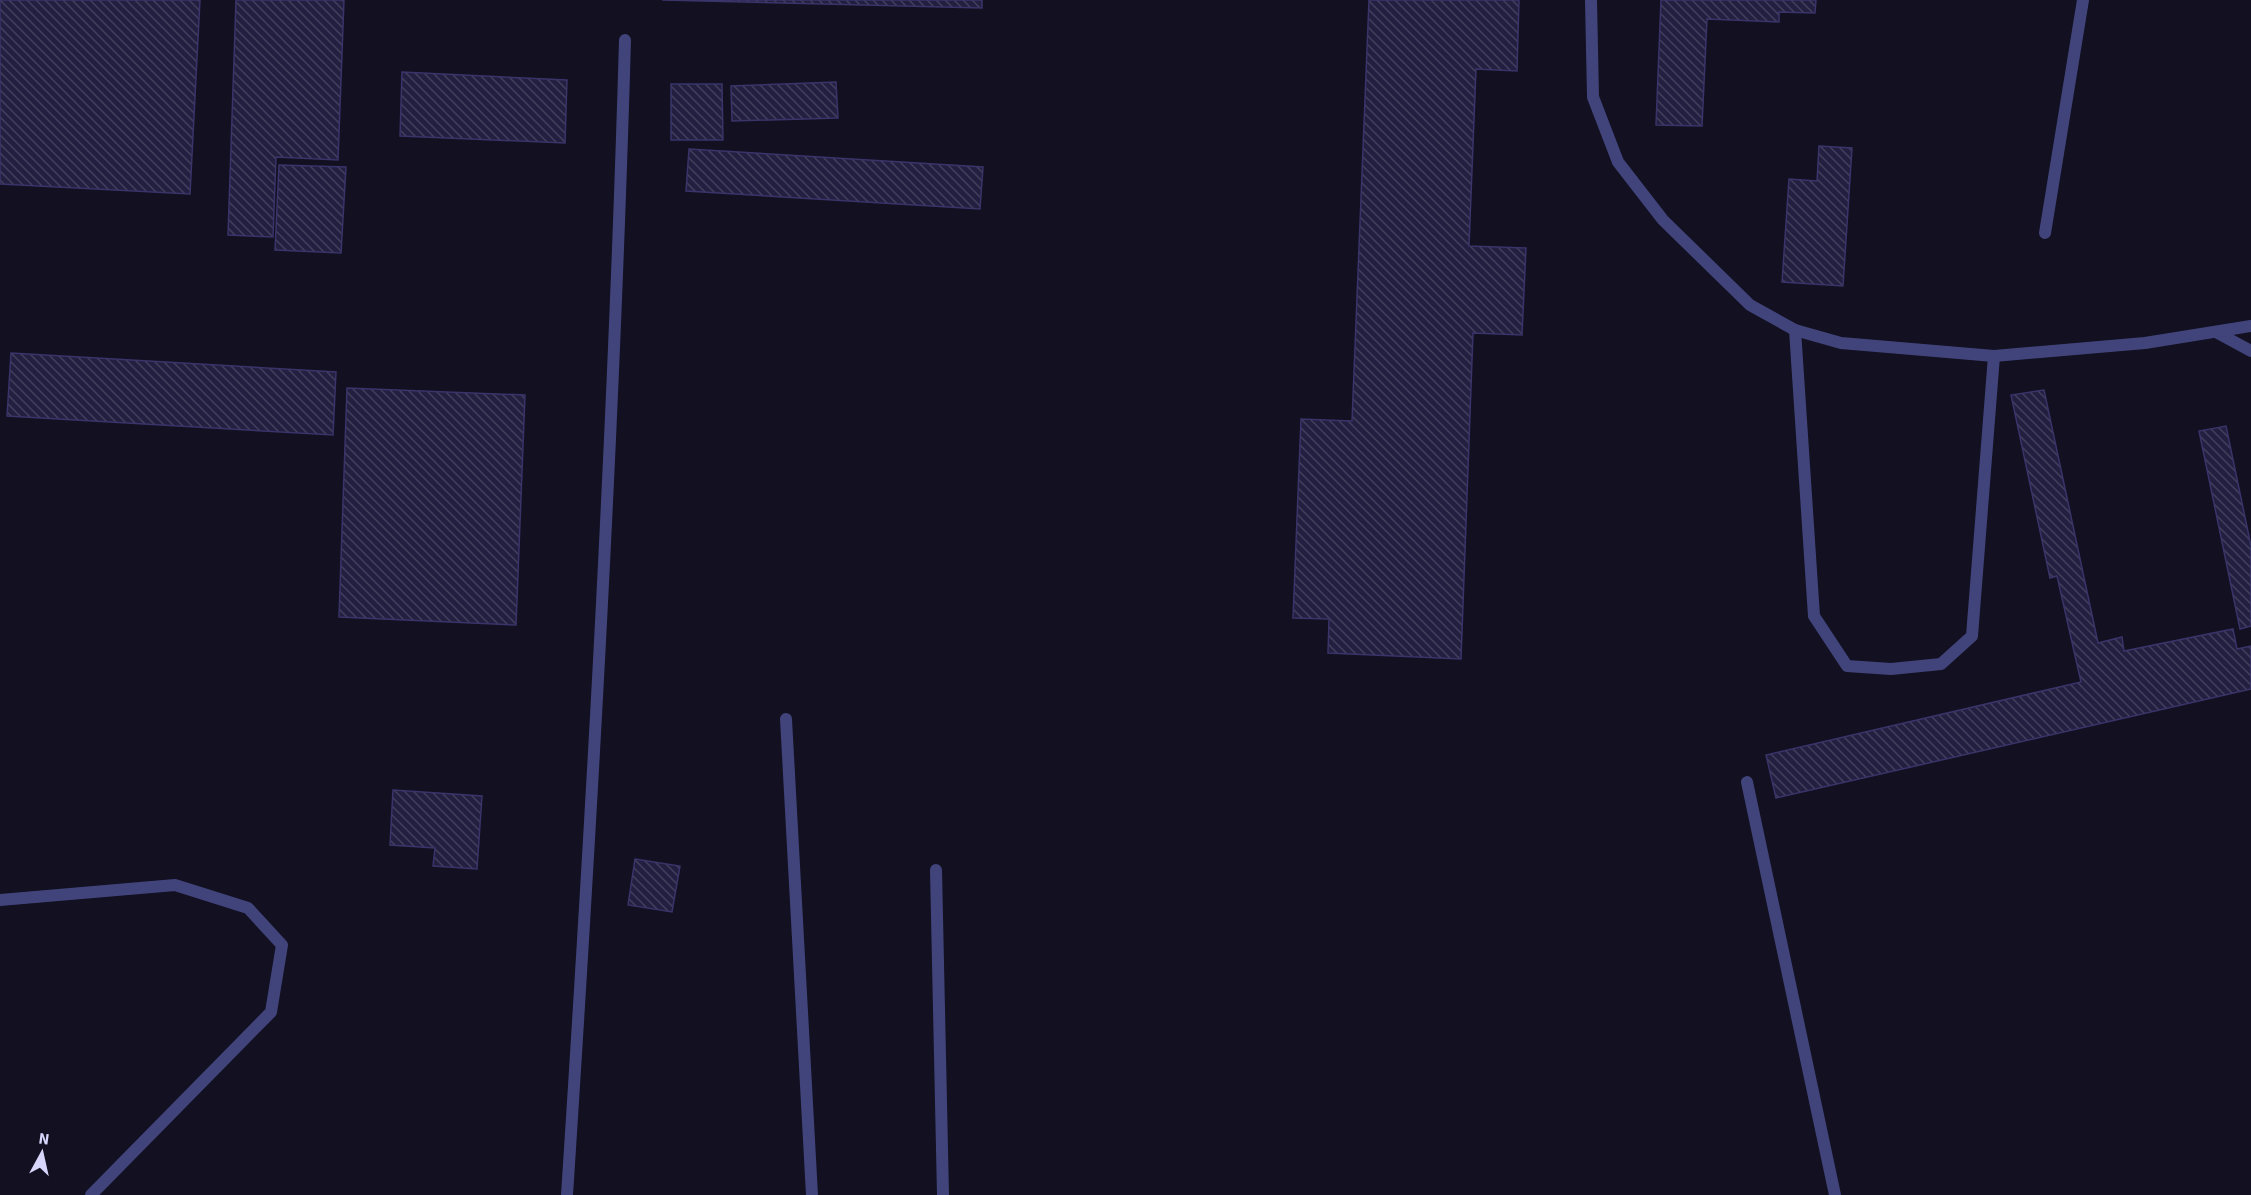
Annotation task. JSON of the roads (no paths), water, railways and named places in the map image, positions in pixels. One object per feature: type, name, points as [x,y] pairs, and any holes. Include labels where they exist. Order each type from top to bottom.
[{"type":"street","points":[[1590,0],[1593,97],[1618,162],[1663,220],[1750,305],[1795,330],[1841,343],[1994,356],[2145,343],[2251,326]]},
{"type":"street","points":[[2045,233],[2083,0]]},
{"type":"street","points":[[567,1195],[594,769],[620,206],[625,40]]},
{"type":"street","points":[[1795,330],[1814,616],[1847,666],[1891,669],[1941,664],[1972,636],[1994,356]]},
{"type":"street","points":[[2216,332],[2251,351]]},
{"type":"street","points":[[786,719],[812,1195]]},
{"type":"street","points":[[1747,782],[1835,1195]]},
{"type":"street","points":[[936,870],[943,1195]]},
{"type":"street","points":[[0,900],[175,885],[248,908],[282,945],[271,1012],[91,1195]]}]
